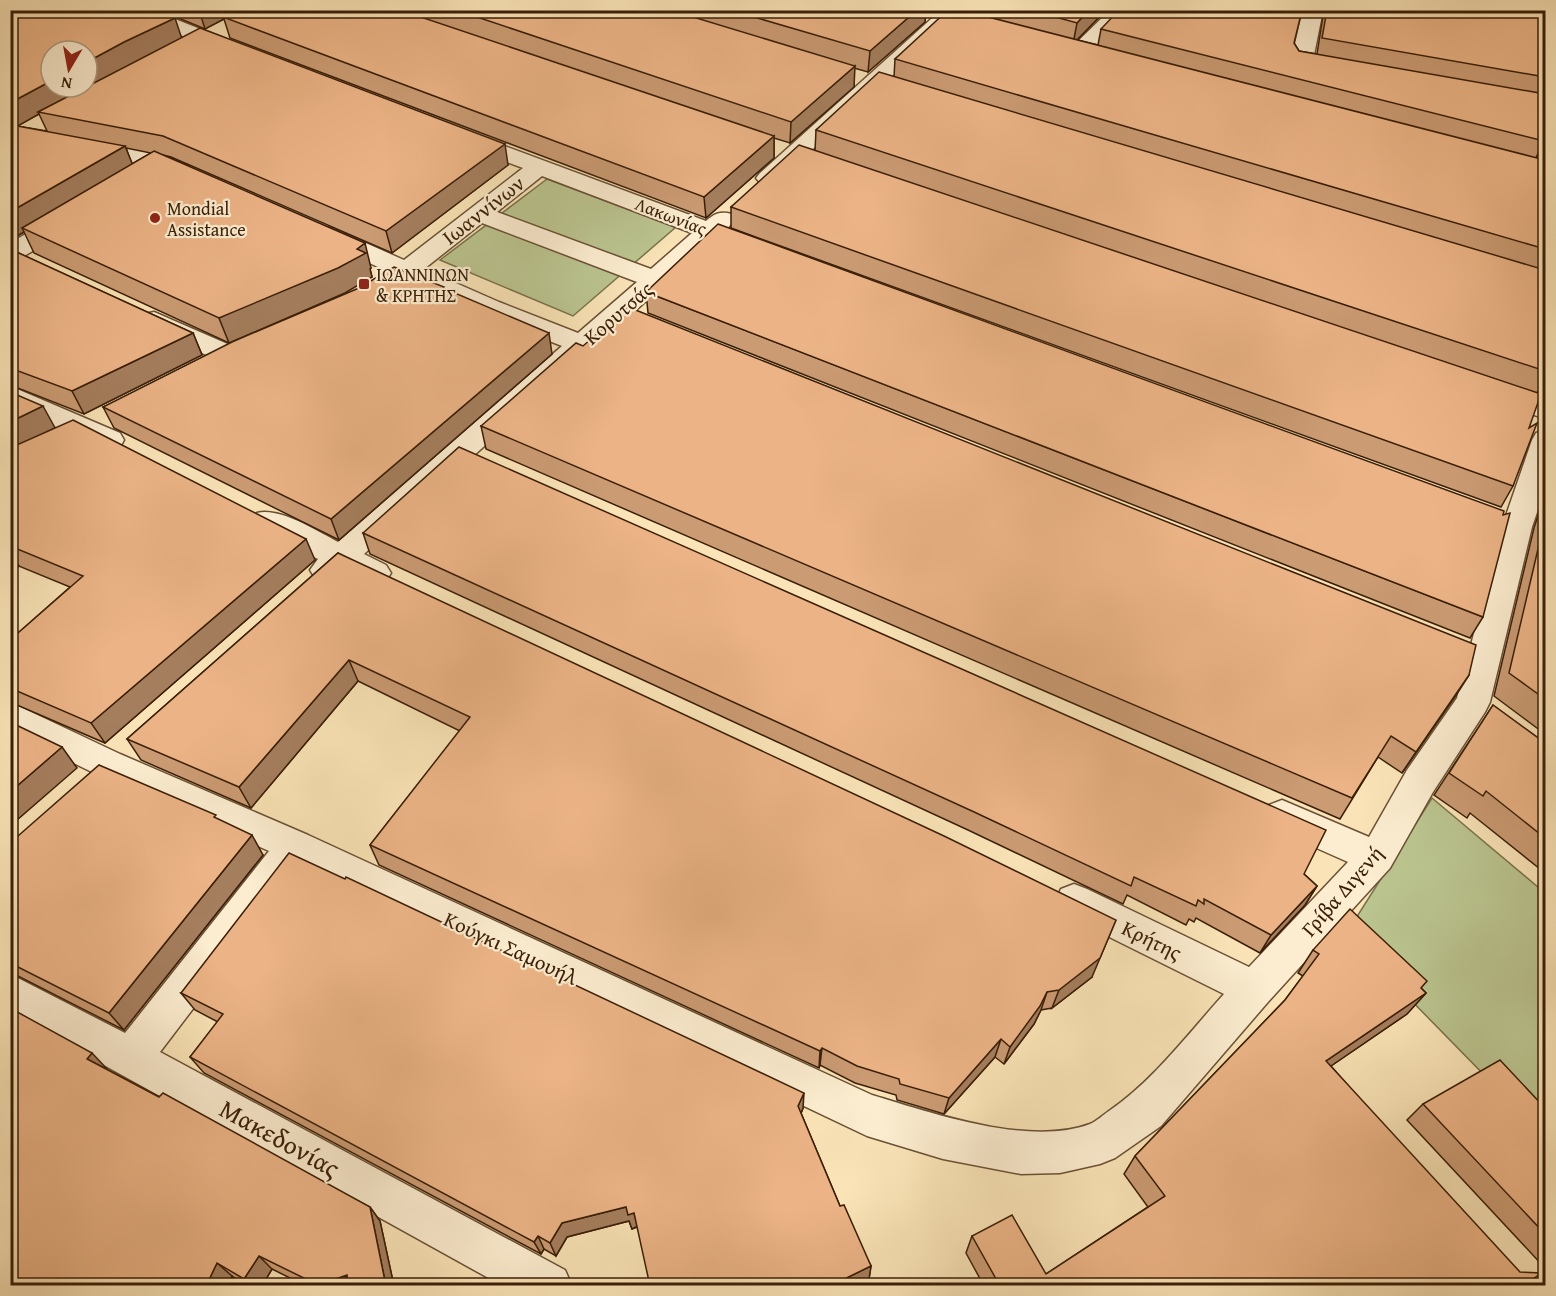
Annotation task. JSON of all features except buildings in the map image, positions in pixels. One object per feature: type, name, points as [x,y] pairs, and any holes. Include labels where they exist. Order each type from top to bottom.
[{"type":"street","points":[[132,10],[262,59]]},
{"type":"street","points":[[1078,54],[1122,10]]},
{"type":"street","points":[[1312,10],[1301,65],[1347,73]]},
{"type":"street","name":"Κορυτσάς","points":[[305,589],[461,453],[581,344],[628,318],[656,280],[947,17]]},
{"type":"street","points":[[178,51],[235,24]]},
{"type":"street","points":[[1056,48],[1101,60]]},
{"type":"street","points":[[14,138],[51,120]]},
{"type":"street","name":"Λακωνίας","points":[[439,128],[777,256]]},
{"type":"street","points":[[14,138],[162,164],[205,183]]},
{"type":"street","points":[[132,182],[162,164]]},
{"type":"street","name":"Ιωαννίνων","points":[[372,291],[407,270],[539,167]]},
{"type":"street","points":[[10,254],[92,206]]},
{"type":"street","points":[[478,213],[656,280]]},
{"type":"street","points":[[301,224],[490,308],[581,344]]},
{"type":"street","points":[[10,254],[42,268]]},
{"type":"street","points":[[135,311],[239,350],[198,370]]},
{"type":"street","points":[[1478,387],[1545,410]]},
{"type":"street","points":[[10,395],[85,428],[138,455]]},
{"type":"street","points":[[53,444],[116,412]]},
{"type":"street","name":"Γρίβα Διγενή","points":[[1022,1153],[1060,1152],[1100,1143],[1146,1111],[1254,989],[1377,857],[1420,781],[1487,712],[1474,655],[1506,523],[1545,440]]},
{"type":"street","points":[[461,453],[494,467]]},
{"type":"street","points":[[245,509],[405,587]]},
{"type":"street","name":"Κούγκι Σαμουήλ","points":[[10,716],[108,764],[295,846],[867,1115],[943,1138],[1022,1153]]},
{"type":"street","points":[[1257,804],[1377,857]]},
{"type":"street","points":[[131,1057],[295,846]]},
{"type":"street","name":"Κρήτης","points":[[1051,890],[1254,989]]},
{"type":"street","name":"Μακεδονίας","points":[[10,992],[549,1286]]},
{"type":"green space","points":[[547,179],[676,227],[573,316],[440,260]]},
{"type":"green space","points":[[1432,798],[1545,893],[1545,1137],[1346,934]]},
{"type":"place","name":"Mondial Assistance","points":[[155,218]]},
{"type":"place","name":"ΙΩΑΝΝΙΝΩΝ & ΚΡΗΤΗΣ","points":[[364,284]]}]
